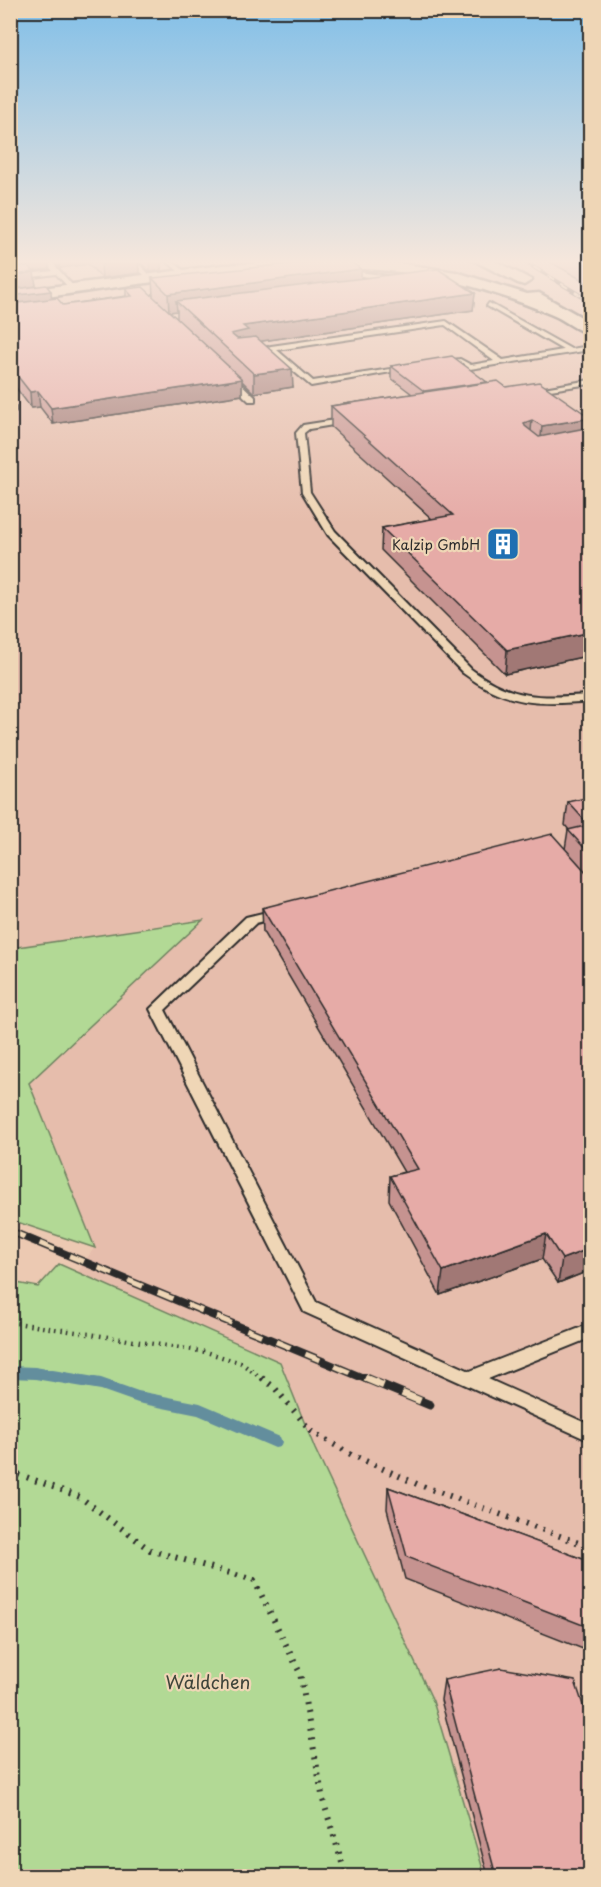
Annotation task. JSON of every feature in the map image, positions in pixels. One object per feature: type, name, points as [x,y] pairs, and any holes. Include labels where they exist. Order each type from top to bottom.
[{"type":"lane","points":[[260,350],[278,347]]},
{"type":"lane","points":[[480,347],[501,362]]},
{"type":"lane","points":[[563,347],[570,351]]},
{"type":"lane","points":[[271,348],[312,384],[414,368]]},
{"type":"lane","points":[[426,366],[460,361],[470,367],[591,348]]},
{"type":"lane","points":[[226,374],[252,399]]},
{"type":"lane","points":[[519,393],[591,382]]},
{"type":"lane","points":[[357,418],[306,427],[300,433],[306,492],[331,533],[448,652],[484,684],[530,700],[547,702],[591,698]]},
{"type":"lane","points":[[296,908],[251,920],[156,1009],[310,1307],[591,1433]]},
{"type":"lane","points":[[468,1379],[591,1331]]},
{"type":"path","points":[[10,1322],[206,1352],[241,1363],[274,1388],[311,1431],[352,1455],[417,1484],[591,1547]]},
{"type":"path","points":[[10,1471],[80,1497],[150,1550],[254,1580],[300,1673],[323,1800],[346,1876]]},
{"type":"shaded area","points":[[10,347],[590,347],[590,1876],[485,1876],[433,1701],[315,1449],[280,1362],[77,1273],[94,1248],[29,1083],[202,920],[11,948]]},
{"type":"green space","points":[[203,920],[29,1083],[95,1248],[11,1220],[11,948]]},
{"type":"green space","name":"Wäldchen","points":[[59,1264],[280,1362],[315,1449],[433,1701],[485,1876],[11,1876],[11,1282],[38,1287]]},
{"type":"building","points":[[10,347],[208,347],[242,379],[51,408],[38,391],[30,392],[12,369],[10,370]]},
{"type":"building","points":[[225,347],[267,347],[292,369],[254,374]]},
{"type":"building","points":[[452,356],[487,382],[424,391],[391,366]]},
{"type":"building","name":"Kalzip GmbH","points":[[498,381],[506,387],[539,382],[591,418],[542,426],[532,420],[524,423],[539,437],[591,427],[591,638],[586,633],[507,650],[382,528],[453,515],[331,406]]},
{"type":"building","points":[[591,797],[591,855],[568,830],[589,825],[568,802]]},
{"type":"building","points":[[552,834],[587,873],[591,874],[591,1248],[562,1259],[546,1234],[443,1271],[390,1176],[418,1169],[262,908]]},
{"type":"building","points":[[388,1487],[591,1562],[591,1618],[588,1627],[407,1557]]},
{"type":"building","points":[[501,1668],[575,1681],[591,1729],[591,1876],[496,1876],[444,1680]]},
{"type":"waterway","points":[[10,1372],[35,1373],[101,1384],[138,1397],[200,1409],[275,1442]]},
{"type":"railway","points":[[10,1231],[368,1380]]},
{"type":"railway","points":[[365,1378],[430,1405]]},
{"type":"place","name":"Kalzip GmbH","points":[[503,544]]}]
